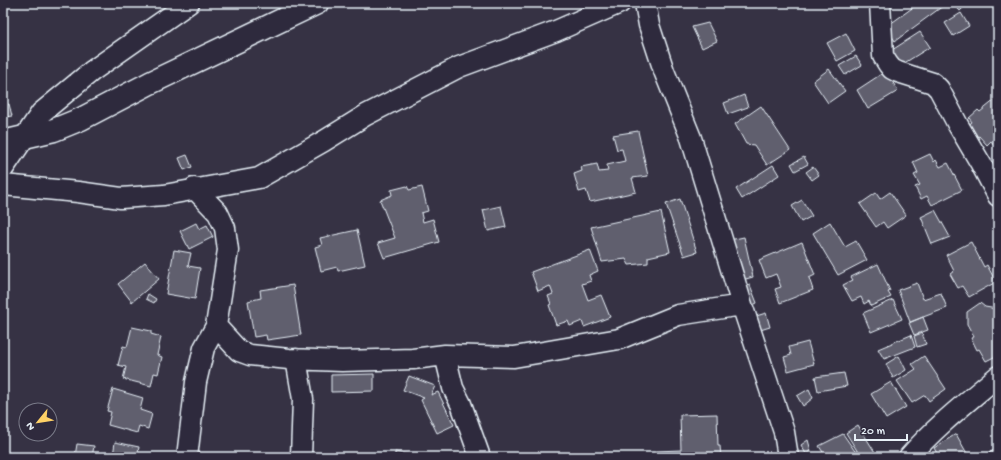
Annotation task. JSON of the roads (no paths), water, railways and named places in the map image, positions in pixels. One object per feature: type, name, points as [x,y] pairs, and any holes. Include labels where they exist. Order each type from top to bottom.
[{"type":"street","points":[[3,169],[13,140],[46,108],[92,71],[189,3]]},
{"type":"street","points":[[13,140],[54,130],[81,119],[150,83],[317,3]]},
{"type":"street","points":[[3,185],[78,192],[121,198],[164,194],[259,178],[366,115],[459,67],[556,31],[620,3]]},
{"type":"street","points":[[645,3],[649,25],[664,71],[691,138],[742,305],[784,432],[788,457]]},
{"type":"street","points":[[880,3],[883,56],[892,69],[933,83],[939,89],[958,125],[982,164],[998,196]]},
{"type":"street","points":[[187,457],[196,382],[204,348],[216,326],[228,250],[225,228],[218,213],[194,188]]},
{"type":"street","points":[[216,326],[239,350],[250,355],[296,359],[342,360],[400,359],[445,355],[514,357],[619,338],[678,315],[742,305]]},
{"type":"street","points":[[445,355],[453,388],[461,404],[480,457]]},
{"type":"street","points":[[296,359],[303,399],[301,457]]},
{"type":"street","points":[[909,457],[918,446],[998,376]]}]
